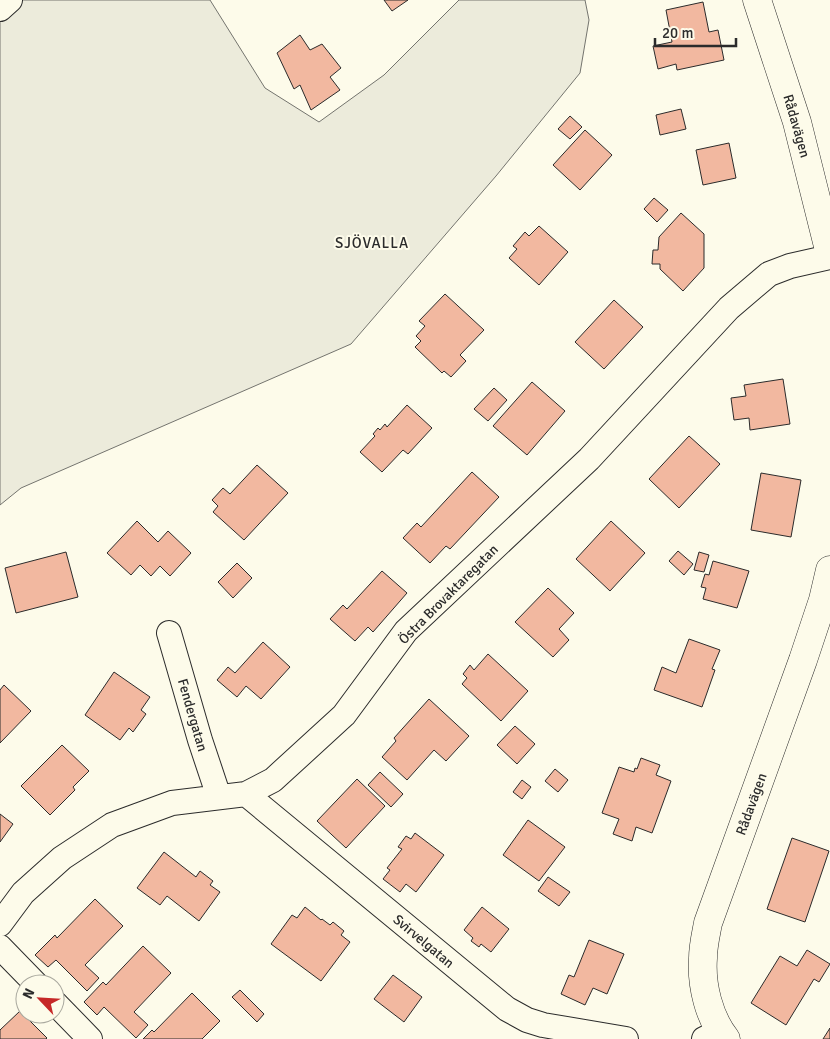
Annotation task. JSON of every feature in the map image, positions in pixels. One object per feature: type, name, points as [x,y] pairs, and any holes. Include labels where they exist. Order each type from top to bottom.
[{"type":"street","points":[[0,9],[10,0]]},
{"type":"street","name":"Rådavägen","points":[[758,0],[796,122],[830,256]]},
{"type":"street","name":"Östra Brovaktaregatan","points":[[0,924],[23,893],[62,858],[112,825],[172,803],[246,794],[273,780],[344,715],[406,631],[588,459],[729,308],[769,274],[790,266],[830,256]]},
{"type":"street","name":"Rådavägen","points":[[717,1036],[704,984],[703,958],[708,923],[803,660],[823,600],[830,570]]},
{"type":"street","name":"Fendergatan","points":[[169,633],[200,740],[219,797]]},
{"type":"street","name":"Svirvelgatan","points":[[246,794],[507,1009],[527,1020],[543,1025],[626,1039]]},
{"type":"street","points":[[0,947],[26,974]]},
{"type":"street","points":[[65,1013],[90,1039]]},
{"type":"shaded area","points":[[0,0],[210,0],[265,88],[319,122],[384,75],[459,0],[585,0],[589,20],[580,73],[496,176],[351,344],[21,488],[0,505]]},
{"type":"building","points":[[384,0],[408,0],[392,11]]},
{"type":"building","points":[[703,2],[709,32],[718,30],[724,60],[677,70],[676,64],[658,69],[653,46],[672,42],[666,10]]},
{"type":"building","points":[[300,35],[310,50],[322,44],[341,68],[330,77],[340,90],[311,110],[300,85],[294,89],[277,53]]},
{"type":"building","points":[[681,109],[686,129],[660,135],[656,115]]},
{"type":"building","points":[[570,116],[582,127],[570,139],[558,129]]},
{"type":"building","points":[[585,130],[612,155],[580,190],[553,165]]},
{"type":"building","points":[[729,143],[736,178],[703,185],[696,150]]},
{"type":"building","points":[[654,198],[668,210],[657,222],[644,209]]},
{"type":"building","points":[[681,213],[704,234],[704,268],[683,291],[660,269],[660,264],[652,264],[653,250],[658,250],[659,237]]},
{"type":"building","points":[[539,226],[568,252],[539,285],[509,258],[517,249],[513,246],[525,232],[529,236]]},
{"type":"building","points":[[445,294],[484,330],[460,355],[466,361],[451,377],[444,371],[442,373],[415,347],[421,341],[416,336],[425,326],[419,321]]},
{"type":"building","points":[[614,300],[643,327],[604,369],[575,342]]},
{"type":"building","points":[[783,379],[790,424],[750,430],[749,418],[734,420],[731,398],[746,396],[744,385]]},
{"type":"building","points":[[532,382],[565,411],[527,455],[493,426]]},
{"type":"building","points":[[494,388],[507,400],[488,421],[474,409]]},
{"type":"building","points":[[407,405],[432,428],[408,454],[403,450],[382,472],[360,452],[375,436],[373,434],[378,428],[380,430],[385,424],[387,427]]},
{"type":"building","points":[[689,436],[720,464],[679,508],[649,479]]},
{"type":"building","points":[[257,465],[288,493],[244,540],[213,512],[218,506],[212,500],[223,488],[230,494]]},
{"type":"building","points":[[472,472],[499,497],[450,549],[446,546],[430,563],[403,538],[417,523],[421,527]]},
{"type":"building","points":[[761,473],[801,480],[791,537],[751,530]]},
{"type":"building","points":[[137,521],[158,542],[168,531],[191,553],[170,576],[160,566],[151,576],[140,565],[131,575],[107,553]]},
{"type":"building","points":[[611,521],[645,553],[610,591],[576,559]]},
{"type":"building","points":[[678,551],[693,564],[684,575],[669,561]]},
{"type":"building","points":[[66,552],[78,597],[16,613],[5,568]]},
{"type":"building","points":[[699,552],[709,555],[704,572],[694,570]]},
{"type":"building","points":[[713,561],[749,571],[737,608],[703,599],[706,588],[701,587],[705,574],[709,575]]},
{"type":"building","points":[[237,563],[252,578],[233,598],[218,582]]},
{"type":"building","points":[[382,571],[407,593],[373,632],[368,627],[355,641],[330,619],[343,605],[347,609]]},
{"type":"building","points":[[548,588],[574,613],[559,629],[569,640],[553,657],[515,622]]},
{"type":"building","points":[[689,639],[720,650],[712,669],[715,670],[702,707],[654,690],[662,667],[676,673]]},
{"type":"building","points":[[263,642],[290,667],[261,699],[246,686],[237,697],[217,680],[228,667],[235,673]]},
{"type":"building","points":[[488,654],[528,691],[501,721],[462,684],[467,678],[463,674],[470,665],[474,670]]},
{"type":"building","points":[[114,672],[150,697],[141,710],[146,714],[133,732],[129,728],[120,740],[85,715]]},
{"type":"building","points":[[4,685],[31,711],[0,743],[0,690]]},
{"type":"building","points":[[429,699],[469,736],[446,761],[434,750],[407,780],[382,757],[396,741],[394,738]]},
{"type":"building","points":[[515,726],[535,744],[517,764],[497,745]]},
{"type":"building","points":[[62,745],[89,771],[73,787],[75,790],[50,815],[21,786]]},
{"type":"building","points":[[641,758],[660,765],[656,775],[671,781],[652,833],[636,827],[632,841],[613,834],[619,819],[602,813],[619,767],[634,772]]},
{"type":"building","points":[[555,769],[568,780],[558,792],[545,781]]},
{"type":"building","points":[[380,772],[403,794],[391,807],[368,785]]},
{"type":"building","points":[[357,779],[385,806],[346,848],[317,821]]},
{"type":"building","points":[[522,780],[531,787],[522,799],[513,792]]},
{"type":"building","points":[[0,814],[13,824],[0,842]]},
{"type":"building","points":[[528,820],[565,847],[539,881],[503,855]]},
{"type":"building","points":[[415,833],[444,855],[416,892],[406,884],[400,892],[383,879],[390,870],[387,868],[402,849],[398,847],[406,836],[411,839]]},
{"type":"building","points":[[792,838],[829,851],[805,922],[767,909]]},
{"type":"building","points":[[164,852],[196,877],[200,871],[213,881],[210,885],[220,892],[199,921],[167,896],[160,905],[137,888]]},
{"type":"building","points":[[548,877],[570,892],[559,906],[538,891]]},
{"type":"building","points":[[95,899],[123,926],[85,965],[99,978],[87,991],[56,960],[48,967],[35,955],[55,935],[57,938]]},
{"type":"building","points":[[305,907],[330,925],[333,922],[344,931],[341,935],[350,942],[321,981],[271,944],[292,915],[297,918]]},
{"type":"building","points":[[482,907],[509,929],[491,952],[481,944],[479,947],[471,941],[473,938],[464,930]]},
{"type":"building","points":[[589,940],[624,954],[607,994],[593,988],[585,1005],[561,994],[569,975],[574,977]]},
{"type":"building","points":[[143,946],[171,973],[134,1012],[148,1025],[136,1038],[104,1007],[97,1015],[84,1002],[103,982],[106,985]]},
{"type":"building","points":[[807,950],[830,964],[819,982],[814,979],[786,1025],[751,1003],[780,956],[797,966]]},
{"type":"building","points":[[393,975],[422,997],[404,1022],[374,999]]},
{"type":"building","points":[[240,990],[264,1014],[257,1022],[232,997]]},
{"type":"building","points":[[192,993],[220,1021],[202,1039],[143,1039],[152,1030],[154,1032]]},
{"type":"building","points":[[15,1016],[15,1024],[33,1024],[47,1038],[0,1039],[0,1030]]},
{"type":"building","points":[[830,1028],[830,1039],[823,1039]]},
{"type":"district","name":"SJÖVALLA","points":[[372,243]]}]
